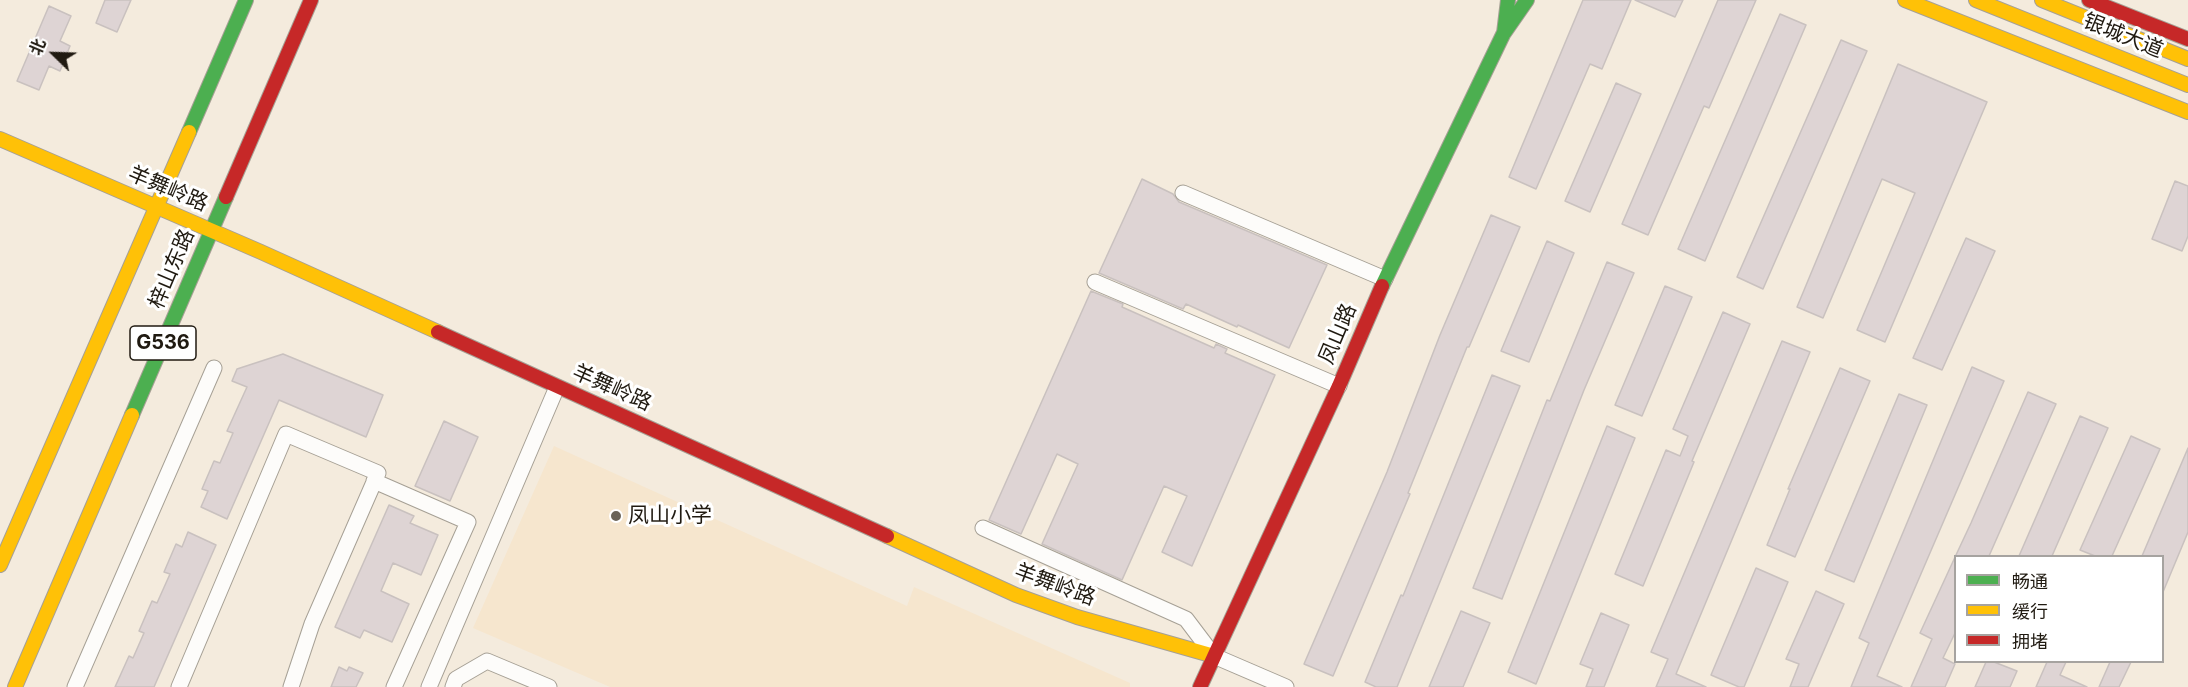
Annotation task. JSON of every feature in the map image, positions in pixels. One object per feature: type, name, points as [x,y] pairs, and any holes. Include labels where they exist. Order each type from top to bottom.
[{"type":"main road","name":"梓山东路","points":[[0,565],[246,0]]},
{"type":"main road","name":"梓山东路","points":[[17,686],[311,0]]},
{"type":"main road","points":[[1504,33],[1508,0]]},
{"type":"main road","name":"凤山路","points":[[1200,687],[1339,386],[1384,279],[1520,0]]},
{"type":"main road","points":[[1504,33],[1527,0]]},
{"type":"main road","points":[[1905,0],[2188,112]]},
{"type":"main road","name":"银城大道","points":[[1976,0],[2188,85]]},
{"type":"main road","name":"银城大道","points":[[2042,0],[2188,58]]},
{"type":"main road","points":[[2089,0],[2188,39]]},
{"type":"main road","name":"羊舞岭路","points":[[0,139],[212,231],[1016,594],[1077,617],[1214,656]]},
{"type":"street","points":[[1183,193],[1384,279]]},
{"type":"street","points":[[1095,282],[1339,386]]},
{"type":"street","points":[[75,687],[214,368]]},
{"type":"street","points":[[429,687],[557,387]]},
{"type":"street","points":[[179,687],[286,434],[378,473],[312,624],[291,687]]},
{"type":"street","points":[[374,481],[468,522],[394,687]]},
{"type":"street","points":[[983,528],[1186,619],[1214,656],[1286,687]]},
{"type":"street","points":[[453,687],[456,679],[487,661],[549,687]]},
{"type":"street","points":[[0,679],[17,686]]},
{"type":"shaded area","name":"凤山小学","points":[[554,446],[907,606],[914,587],[1130,683],[1130,687],[610,687],[473,628]]},
{"type":"building","points":[[105,0],[131,0],[117,32],[96,23]]},
{"type":"building","points":[[1583,0],[1631,0],[1602,69],[1590,64],[1536,189],[1509,177]]},
{"type":"building","points":[[1635,0],[1683,0],[1675,17]]},
{"type":"building","points":[[1718,0],[1756,0],[1709,108],[1704,106],[1648,235],[1622,224]]},
{"type":"building","points":[[49,6],[71,16],[60,41],[70,46],[60,71],[49,66],[39,90],[17,81]]},
{"type":"building","points":[[1780,14],[1806,25],[1705,261],[1678,249]]},
{"type":"building","points":[[1841,40],[1867,51],[1763,289],[1737,277]]},
{"type":"building","points":[[1898,64],[1987,102],[1885,342],[1857,330],[1915,193],[1882,179],[1823,318],[1797,307]]},
{"type":"building","points":[[1616,83],[1641,94],[1590,212],[1565,201]]},
{"type":"building","points":[[1142,179],[1173,194],[1179,202],[1327,265],[1289,348],[1186,304],[1183,309],[1099,273]]},
{"type":"building","points":[[2175,181],[2188,186],[2188,236],[2182,251],[2152,239]]},
{"type":"building","points":[[1491,215],[1520,227],[1469,347],[1467,347],[1408,493],[1410,494],[1333,676],[1304,664],[1387,472],[1440,335]]},
{"type":"building","points":[[1966,238],[1995,251],[1942,370],[1913,358]]},
{"type":"building","points":[[1547,241],[1574,253],[1529,362],[1501,351]]},
{"type":"building","points":[[1607,262],[1634,273],[1584,390],[1502,599],[1473,588],[1547,400],[1550,401]]},
{"type":"building","points":[[1665,286],[1692,297],[1642,416],[1615,405]]},
{"type":"building","points":[[1091,291],[1214,348],[1216,344],[1227,349],[1225,353],[1275,375],[1192,566],[1162,552],[1187,496],[1164,486],[1122,580],[1042,544],[1078,464],[1057,454],[1021,534],[989,520]]},
{"type":"building","points":[[1723,312],[1750,324],[1692,461],[1694,462],[1643,586],[1615,574],[1666,450],[1680,456],[1688,436],[1673,429]]},
{"type":"building","points":[[1782,341],[1810,352],[1676,674],[1706,687],[1656,687],[1668,659],[1651,652]]},
{"type":"building","points":[[283,354],[383,395],[366,437],[279,400],[227,519],[201,507],[208,491],[202,489],[214,461],[220,463],[233,433],[227,431],[247,387],[232,381],[237,369]]},
{"type":"building","points":[[1972,367],[2004,381],[1877,676],[1902,687],[1851,687],[1869,643],[1859,638]]},
{"type":"building","points":[[1840,368],[1870,381],[1795,557],[1767,545],[1790,489],[1788,489]]},
{"type":"building","points":[[1492,375],[1520,386],[1397,687],[1376,687],[1365,682],[1401,595],[1403,596]]},
{"type":"building","points":[[2028,392],[2056,404],[1989,555],[1956,555]]},
{"type":"building","points":[[1899,394],[1927,405],[1854,582],[1825,570]]},
{"type":"building","points":[[2080,416],[2108,428],[2052,555],[2019,555]]},
{"type":"building","points":[[444,421],[478,437],[450,501],[415,486]]},
{"type":"building","points":[[1607,426],[1635,438],[1536,684],[1508,672]]},
{"type":"building","points":[[2131,436],[2160,449],[2112,555],[2092,555],[2080,550]]},
{"type":"building","points":[[2188,448],[2188,532],[2164,590],[2164,555],[2142,555]]},
{"type":"building","points":[[389,505],[414,516],[410,523],[438,535],[421,575],[393,563],[381,591],[409,604],[392,642],[364,630],[360,638],[335,627]]},
{"type":"building","points":[[188,532],[216,545],[154,687],[115,687],[129,656],[133,658],[144,633],[139,631],[152,601],[157,603],[170,574],[164,572],[176,544],[182,547]]},
{"type":"building","points":[[1954,560],[1954,635],[1943,658],[1955,664],[1945,687],[1911,687],[1932,639],[1920,633]]},
{"type":"building","points":[[1756,568],[1788,582],[1744,687],[1739,687],[1711,675]]},
{"type":"building","points":[[1816,591],[1844,604],[1808,687],[1790,687],[1799,664],[1786,659]]},
{"type":"building","points":[[1461,611],[1490,623],[1463,687],[1429,687]]},
{"type":"building","points":[[1601,613],[1629,625],[1604,687],[1586,687],[1593,669],[1580,664]]},
{"type":"building","points":[[1986,663],[1997,663],[2017,671],[2010,687],[1975,687]]},
{"type":"building","points":[[2047,663],[2066,663],[2060,675],[2087,687],[2036,687]]},
{"type":"building","points":[[2110,663],[2131,663],[2119,687],[2099,687]]},
{"type":"building","points":[[339,667],[347,671],[349,667],[363,673],[356,687],[331,687]]},
{"type":"traffic: fast","points":[[189,132],[246,0]]},
{"type":"traffic: fast","points":[[1508,0],[1504,33],[1527,0]]},
{"type":"traffic: fast","points":[[1382,286],[1511,18]]},
{"type":"traffic: fast","points":[[132,415],[226,197]]},
{"type":"traffic: slow","points":[[1905,0],[2188,112]]},
{"type":"traffic: slow","points":[[1976,0],[2188,85]]},
{"type":"traffic: slow","points":[[2042,0],[2188,59]]},
{"type":"traffic: slow","points":[[0,565],[189,132]]},
{"type":"traffic: slow","points":[[0,139],[261,252],[438,332]]},
{"type":"traffic: slow","points":[[15,687],[132,415]]},
{"type":"traffic: slow","points":[[887,536],[1016,595],[1077,617],[1214,656]]},
{"type":"traffic: jam","points":[[226,197],[311,0]]},
{"type":"traffic: jam","points":[[2089,0],[2188,39]]},
{"type":"traffic: jam","points":[[1200,687],[1339,386],[1382,286]]},
{"type":"traffic: jam","points":[[438,332],[887,536]]},
{"type":"place","name":"凤山小学","points":[[616,516]]}]
